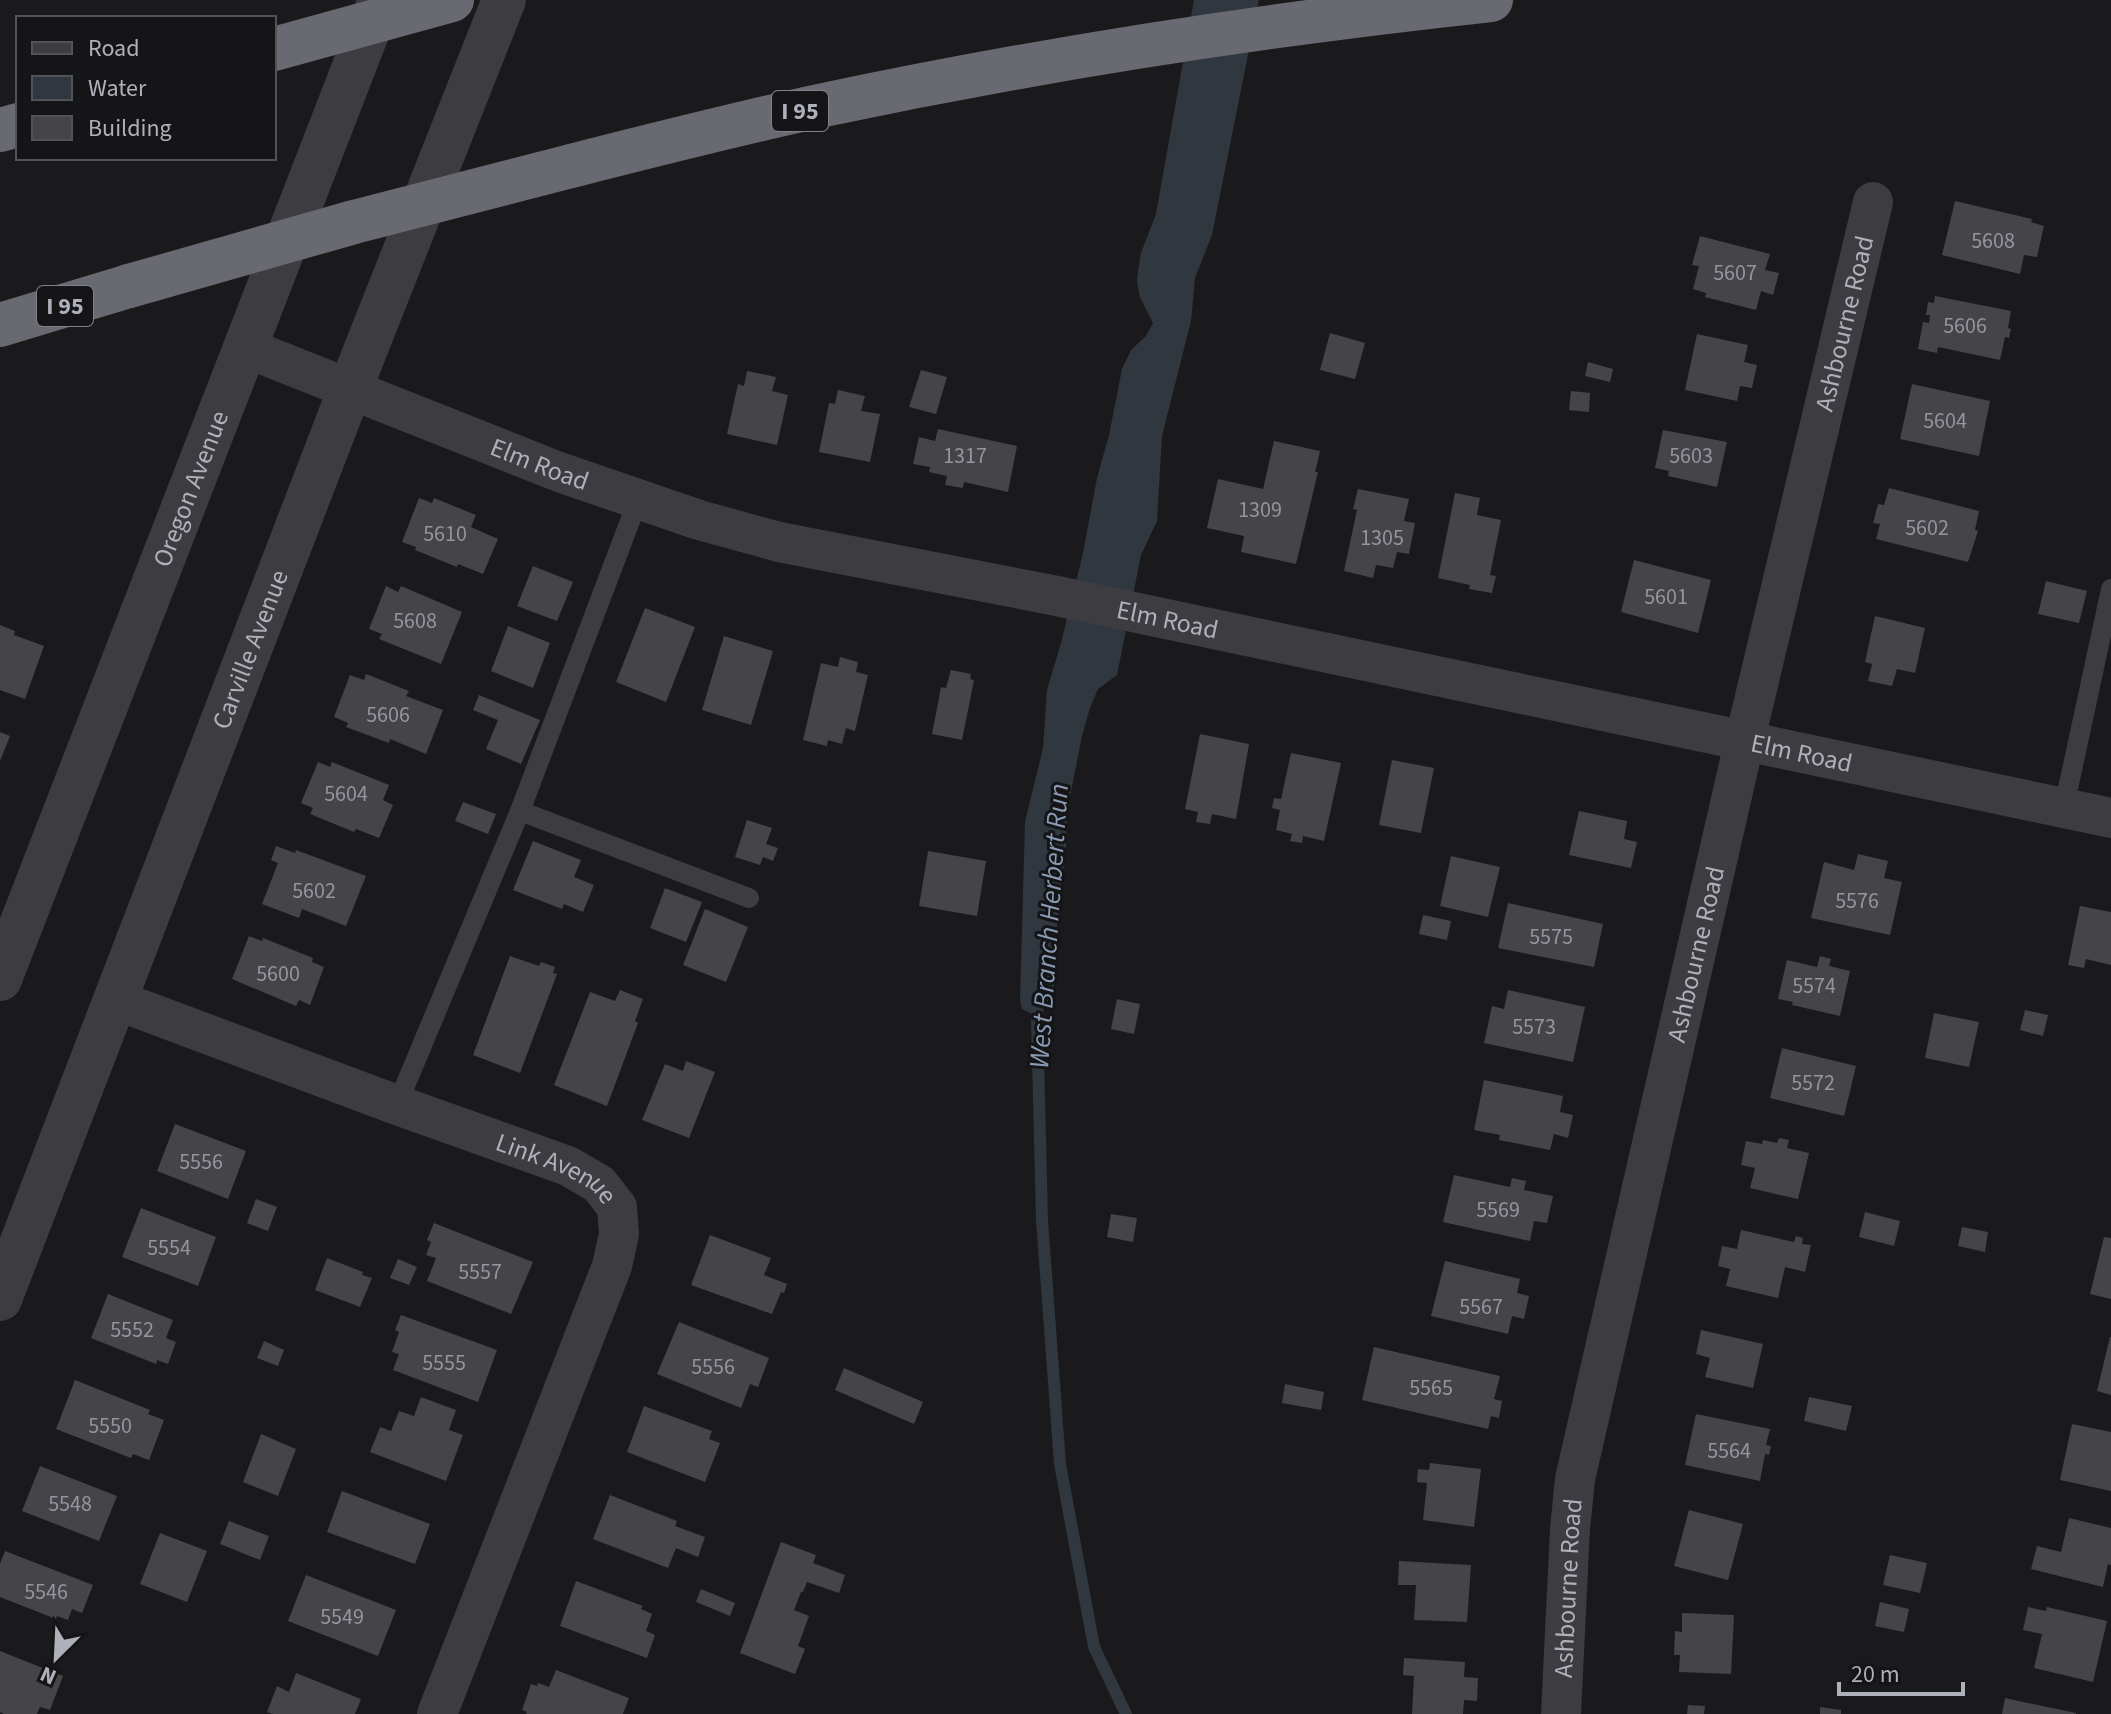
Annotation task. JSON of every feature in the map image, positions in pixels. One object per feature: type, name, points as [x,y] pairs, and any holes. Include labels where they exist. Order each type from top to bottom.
[{"type":"highway","points":[[276,48],[452,0]]},
{"type":"highway","name":"I 95","points":[[0,325],[354,222],[820,106],[1209,36],[1378,12],[1491,0]]},
{"type":"street","name":"Oregon Avenue","points":[[0,979],[380,0]]},
{"type":"street","name":"Carville Avenue","points":[[0,1299],[350,389],[504,0]]},
{"type":"street","name":"Ashbourne Road","points":[[1561,1714],[1575,1479],[1745,739],[1873,202]]},
{"type":"street","name":"Elm Road","points":[[244,347],[559,472],[638,500],[779,542],[1057,596],[2111,818]]},
{"type":"street","name":"Link Avenue","points":[[116,1000],[568,1166],[599,1184],[617,1207],[619,1234],[612,1266],[437,1714]]},
{"type":"lane","points":[[397,1105],[520,811],[638,500]]},
{"type":"lane","points":[[2064,807],[2111,589]]},
{"type":"lane","points":[[520,811],[749,898]]},
{"type":"water","points":[[1194,0],[1259,0],[1212,235],[1195,278],[1191,321],[1162,436],[1157,521],[1141,555],[1117,675],[1098,689],[1082,736],[1067,812],[1055,942],[1054,989],[1043,1010],[1032,1014],[1022,1009],[1020,1000],[1025,822],[1043,748],[1047,690],[1083,553],[1122,369],[1131,350],[1146,336],[1153,323],[1140,297],[1138,271],[1141,253],[1156,214]]},
{"type":"building","points":[[1955,201],[2032,219],[2031,222],[2044,226],[2037,257],[2024,255],[2020,274],[1942,255]]},
{"type":"building","points":[[1700,236],[1770,254],[1765,270],[1779,273],[1773,295],[1761,291],[1756,310],[1705,297],[1706,293],[1693,289],[1699,266],[1692,265]]},
{"type":"building","points":[[1935,296],[2011,311],[2009,338],[2005,337],[2000,360],[1938,347],[1937,353],[1918,349],[1923,322],[1929,323],[1930,315],[1926,315],[1928,302],[1934,303]]},
{"type":"building","points":[[1330,333],[1365,343],[1355,379],[1320,370]]},
{"type":"building","points":[[1697,334],[1748,345],[1744,362],[1757,365],[1752,388],[1740,386],[1737,401],[1685,390]]},
{"type":"building","points":[[1588,362],[1613,369],[1610,382],[1585,376]]},
{"type":"building","points":[[921,370],[947,377],[936,414],[909,407]]},
{"type":"building","points":[[747,371],[776,377],[772,391],[788,395],[777,445],[727,434],[738,384],[744,386]]},
{"type":"building","points":[[1912,384],[1990,401],[1979,456],[1900,439]]},
{"type":"building","points":[[838,390],[865,396],[861,411],[880,414],[870,462],[819,452],[829,403],[835,404]]},
{"type":"building","points":[[1571,391],[1590,393],[1589,412],[1569,410]]},
{"type":"building","points":[[938,429],[1017,446],[1008,492],[964,482],[963,488],[945,485],[947,476],[929,472],[930,467],[913,464],[919,437],[935,441]]},
{"type":"building","points":[[1663,430],[1727,442],[1717,487],[1668,476],[1669,471],[1655,468]]},
{"type":"building","points":[[1274,441],[1320,451],[1315,472],[1318,472],[1296,564],[1241,552],[1244,536],[1207,528],[1218,479],[1263,489]]},
{"type":"building","points":[[1889,488],[1979,511],[1975,530],[1978,531],[1968,562],[1876,539],[1880,524],[1873,523],[1878,504],[1884,505]]},
{"type":"building","points":[[1358,489],[1409,499],[1404,521],[1415,523],[1409,554],[1397,552],[1393,568],[1376,565],[1373,578],[1344,571],[1357,510],[1353,509]]},
{"type":"building","points":[[1455,493],[1480,498],[1477,515],[1501,520],[1490,575],[1496,576],[1492,593],[1438,578]]},
{"type":"building","points":[[419,498],[432,503],[434,498],[476,515],[471,527],[498,539],[483,574],[458,564],[457,567],[402,542]]},
{"type":"building","points":[[1634,560],[1711,580],[1698,633],[1621,612]]},
{"type":"building","points":[[533,566],[573,582],[557,621],[517,606]]},
{"type":"building","points":[[2046,581],[2087,591],[2079,623],[2038,614]]},
{"type":"building","points":[[386,586],[398,592],[401,586],[462,612],[441,664],[379,639],[382,634],[369,629]]},
{"type":"building","points":[[645,608],[695,627],[666,702],[616,682]]},
{"type":"building","points":[[1875,616],[1925,628],[1915,673],[1897,669],[1892,686],[1868,681],[1872,664],[1865,662]]},
{"type":"building","points":[[0,625],[15,631],[14,635],[44,646],[25,699],[0,690]]},
{"type":"building","points":[[508,626],[550,643],[533,688],[491,671]]},
{"type":"building","points":[[724,636],[773,651],[751,725],[702,710]]},
{"type":"building","points":[[840,657],[858,662],[856,672],[868,675],[855,731],[846,728],[842,744],[828,740],[827,746],[803,740],[821,663],[838,667]]},
{"type":"building","points":[[951,670],[971,674],[970,679],[974,680],[962,740],[932,734],[941,687],[946,688]]},
{"type":"building","points":[[366,674],[409,691],[406,696],[443,710],[426,754],[390,739],[389,743],[346,727],[348,723],[334,717],[350,675],[364,680]]},
{"type":"building","points":[[479,695],[540,720],[521,764],[486,749],[498,720],[473,710]]},
{"type":"building","points":[[0,732],[10,736],[0,761]]},
{"type":"building","points":[[1200,734],[1249,744],[1236,819],[1212,814],[1210,824],[1196,822],[1198,812],[1185,809]]},
{"type":"building","points":[[1291,753],[1341,763],[1324,841],[1303,836],[1302,843],[1290,841],[1292,834],[1276,830],[1280,810],[1272,808],[1274,798],[1281,799]]},
{"type":"building","points":[[1392,760],[1434,768],[1421,833],[1379,825]]},
{"type":"building","points":[[318,762],[330,767],[332,762],[389,785],[383,800],[393,805],[379,838],[356,829],[354,832],[310,814],[313,808],[301,803]]},
{"type":"building","points":[[463,802],[496,814],[488,834],[455,821]]},
{"type":"building","points":[[1579,811],[1627,821],[1624,839],[1637,842],[1631,868],[1569,855]]},
{"type":"building","points":[[747,820],[772,828],[766,844],[778,848],[773,861],[763,857],[760,865],[735,857]]},
{"type":"building","points":[[533,841],[581,860],[574,877],[594,885],[583,912],[564,904],[562,909],[513,890]]},
{"type":"building","points":[[276,846],[295,853],[296,850],[366,876],[346,926],[302,909],[299,918],[262,904],[278,863],[271,860]]},
{"type":"building","points":[[928,851],[986,861],[977,916],[919,906]]},
{"type":"building","points":[[1858,854],[1888,861],[1884,878],[1902,882],[1890,935],[1811,918],[1824,862],[1854,870]]},
{"type":"building","points":[[1451,856],[1500,867],[1488,917],[1440,906]]},
{"type":"building","points":[[665,888],[702,902],[686,942],[650,928]]},
{"type":"building","points":[[1508,903],[1603,924],[1594,967],[1498,948]]},
{"type":"building","points":[[2080,906],[2111,912],[2111,965],[2086,959],[2084,968],[2068,965]]},
{"type":"building","points":[[705,909],[748,927],[726,982],[683,965]]},
{"type":"building","points":[[1423,915],[1451,921],[1447,940],[1419,934]]},
{"type":"building","points":[[249,936],[262,941],[263,938],[313,958],[312,962],[324,967],[310,1005],[299,1000],[296,1006],[232,979]]},
{"type":"building","points":[[510,956],[539,966],[541,962],[555,967],[553,973],[557,974],[520,1073],[473,1055]]},
{"type":"building","points":[[1820,956],[1831,959],[1829,966],[1850,971],[1840,1016],[1778,999],[1787,960],[1817,967]]},
{"type":"building","points":[[620,990],[643,999],[635,1021],[638,1023],[607,1106],[554,1085],[590,992],[615,1001]]},
{"type":"building","points":[[1508,990],[1585,1007],[1573,1062],[1484,1043],[1492,1006],[1504,1009]]},
{"type":"building","points":[[1117,999],[1140,1004],[1134,1034],[1111,1029]]},
{"type":"building","points":[[2025,1010],[2048,1015],[2043,1036],[2020,1030]]},
{"type":"building","points":[[1934,1013],[1979,1022],[1969,1067],[1925,1058]]},
{"type":"building","points":[[1782,1048],[1856,1066],[1844,1116],[1770,1098]]},
{"type":"building","points":[[686,1061],[715,1072],[689,1138],[642,1120],[665,1064],[683,1071]]},
{"type":"building","points":[[1484,1080],[1563,1096],[1560,1112],[1573,1115],[1568,1138],[1554,1134],[1550,1150],[1499,1140],[1500,1135],[1474,1130]]},
{"type":"building","points":[[175,1124],[246,1151],[228,1199],[157,1171]]},
{"type":"building","points":[[1779,1138],[1789,1140],[1787,1148],[1809,1153],[1798,1199],[1750,1188],[1755,1168],[1741,1165],[1746,1141],[1777,1143]]},
{"type":"building","points":[[1454,1175],[1510,1187],[1512,1178],[1526,1181],[1524,1190],[1553,1196],[1547,1223],[1534,1221],[1530,1241],[1443,1222]]},
{"type":"building","points":[[256,1199],[277,1207],[268,1231],[247,1223]]},
{"type":"building","points":[[141,1208],[216,1237],[198,1286],[122,1257]]},
{"type":"building","points":[[1865,1212],[1900,1221],[1894,1246],[1859,1237]]},
{"type":"building","points":[[1111,1214],[1137,1218],[1133,1242],[1107,1237]]},
{"type":"building","points":[[434,1223],[533,1262],[511,1314],[427,1281],[436,1258],[426,1255],[431,1242],[427,1240]]},
{"type":"building","points":[[1962,1227],[1988,1232],[1985,1252],[1958,1246]]},
{"type":"building","points":[[1741,1230],[1794,1242],[1796,1236],[1803,1238],[1802,1244],[1811,1245],[1805,1272],[1785,1267],[1778,1298],[1726,1286],[1730,1269],[1718,1266],[1722,1246],[1737,1249]]},
{"type":"building","points":[[710,1235],[771,1258],[764,1275],[787,1284],[772,1314],[691,1285]]},
{"type":"building","points":[[2104,1237],[2111,1238],[2111,1299],[2090,1294]]},
{"type":"building","points":[[327,1258],[372,1278],[360,1307],[315,1290]]},
{"type":"building","points":[[398,1259],[417,1267],[409,1285],[390,1278]]},
{"type":"building","points":[[1445,1261],[1520,1279],[1517,1293],[1529,1296],[1524,1319],[1512,1316],[1508,1334],[1431,1316]]},
{"type":"building","points":[[108,1294],[173,1320],[166,1338],[176,1342],[168,1364],[157,1360],[156,1364],[91,1338]]},
{"type":"building","points":[[401,1315],[497,1350],[478,1402],[393,1370],[399,1354],[392,1352],[399,1332],[395,1330]]},
{"type":"building","points":[[679,1322],[769,1358],[758,1387],[750,1384],[741,1408],[657,1374]]},
{"type":"building","points":[[1701,1330],[1763,1344],[1753,1388],[1705,1377],[1710,1358],[1696,1354]]},
{"type":"building","points":[[2111,1337],[2111,1395],[2097,1391]]},
{"type":"building","points":[[264,1341],[284,1350],[278,1366],[257,1358]]},
{"type":"building","points":[[1374,1347],[1500,1376],[1494,1399],[1502,1401],[1499,1418],[1491,1416],[1488,1429],[1362,1400]]},
{"type":"building","points":[[844,1368],[923,1402],[914,1424],[835,1390]]},
{"type":"building","points":[[75,1380],[150,1410],[148,1414],[164,1420],[149,1460],[133,1454],[131,1458],[56,1429]]},
{"type":"building","points":[[1285,1384],[1324,1392],[1321,1410],[1282,1403]]},
{"type":"building","points":[[421,1397],[456,1410],[449,1430],[463,1435],[446,1481],[370,1452],[380,1427],[391,1431],[399,1411],[414,1416]]},
{"type":"building","points":[[1809,1397],[1852,1406],[1846,1431],[1804,1421]]},
{"type":"building","points":[[644,1406],[712,1431],[709,1439],[720,1443],[705,1482],[627,1452]]},
{"type":"building","points":[[1696,1414],[1770,1429],[1766,1445],[1771,1446],[1769,1455],[1765,1454],[1760,1481],[1685,1465]]},
{"type":"building","points":[[2072,1424],[2111,1432],[2111,1491],[2060,1480]]},
{"type":"building","points":[[261,1434],[296,1449],[278,1496],[243,1482]]},
{"type":"building","points":[[1430,1463],[1481,1469],[1474,1527],[1423,1520],[1427,1483],[1417,1482],[1418,1469],[1429,1470]]},
{"type":"building","points":[[40,1466],[117,1496],[99,1541],[22,1511]]},
{"type":"building","points":[[342,1491],[430,1524],[415,1564],[327,1532]]},
{"type":"building","points":[[610,1495],[677,1521],[675,1526],[705,1537],[698,1557],[676,1548],[668,1568],[593,1539]]},
{"type":"building","points":[[1689,1510],[1743,1524],[1728,1580],[1674,1566]]},
{"type":"building","points":[[2069,1518],[2111,1528],[2111,1565],[2108,1564],[2103,1587],[2031,1569],[2037,1546],[2061,1552]]},
{"type":"building","points":[[229,1521],[269,1536],[260,1560],[220,1544]]},
{"type":"building","points":[[160,1533],[207,1551],[187,1602],[140,1584]]},
{"type":"building","points":[[781,1542],[816,1555],[813,1563],[845,1575],[839,1593],[807,1582],[801,1592],[794,1610],[809,1616],[798,1646],[805,1649],[795,1674],[740,1653]]},
{"type":"building","points":[[5,1551],[93,1585],[82,1613],[72,1609],[68,1620],[57,1616],[56,1619],[0,1597],[0,1564]]},
{"type":"building","points":[[1890,1555],[1927,1563],[1920,1593],[1883,1585]]},
{"type":"building","points":[[1399,1561],[1471,1565],[1467,1622],[1414,1620],[1416,1585],[1398,1585]]},
{"type":"building","points":[[306,1575],[396,1610],[378,1656],[288,1621]]},
{"type":"building","points":[[576,1581],[643,1606],[641,1609],[652,1614],[646,1631],[655,1635],[647,1658],[560,1626]]},
{"type":"building","points":[[701,1589],[735,1603],[730,1616],[696,1602]]},
{"type":"building","points":[[1880,1602],[1909,1609],[1904,1632],[1875,1626]]},
{"type":"building","points":[[2028,1607],[2046,1611],[2047,1607],[2107,1621],[2093,1682],[2034,1668],[2042,1634],[2023,1630]]},
{"type":"building","points":[[1682,1613],[1734,1615],[1731,1674],[1679,1672],[1680,1655],[1674,1655],[1675,1631],[1682,1632]]},
{"type":"building","points":[[0,1651],[63,1676],[50,1710],[40,1707],[37,1714],[0,1712]]},
{"type":"building","points":[[1404,1658],[1465,1662],[1464,1677],[1478,1678],[1477,1701],[1464,1700],[1463,1714],[1412,1714],[1414,1676],[1403,1675]]},
{"type":"building","points":[[556,1670],[629,1698],[623,1714],[526,1714],[522,1710],[531,1684],[549,1687]]},
{"type":"building","points":[[296,1673],[361,1699],[355,1714],[267,1712],[277,1686],[289,1692]]},
{"type":"building","points":[[2005,1698],[2076,1713],[2076,1714],[2002,1714]]},
{"type":"building","points":[[1688,1705],[1705,1706],[1704,1714],[1687,1714]]},
{"type":"building","points":[[1820,1707],[1841,1710],[1841,1714],[1820,1714]]},
{"type":"waterway","name":"West Branch Herbert Run","points":[[1038,997],[1042,1220],[1060,1464],[1094,1647],[1126,1714]]}]
